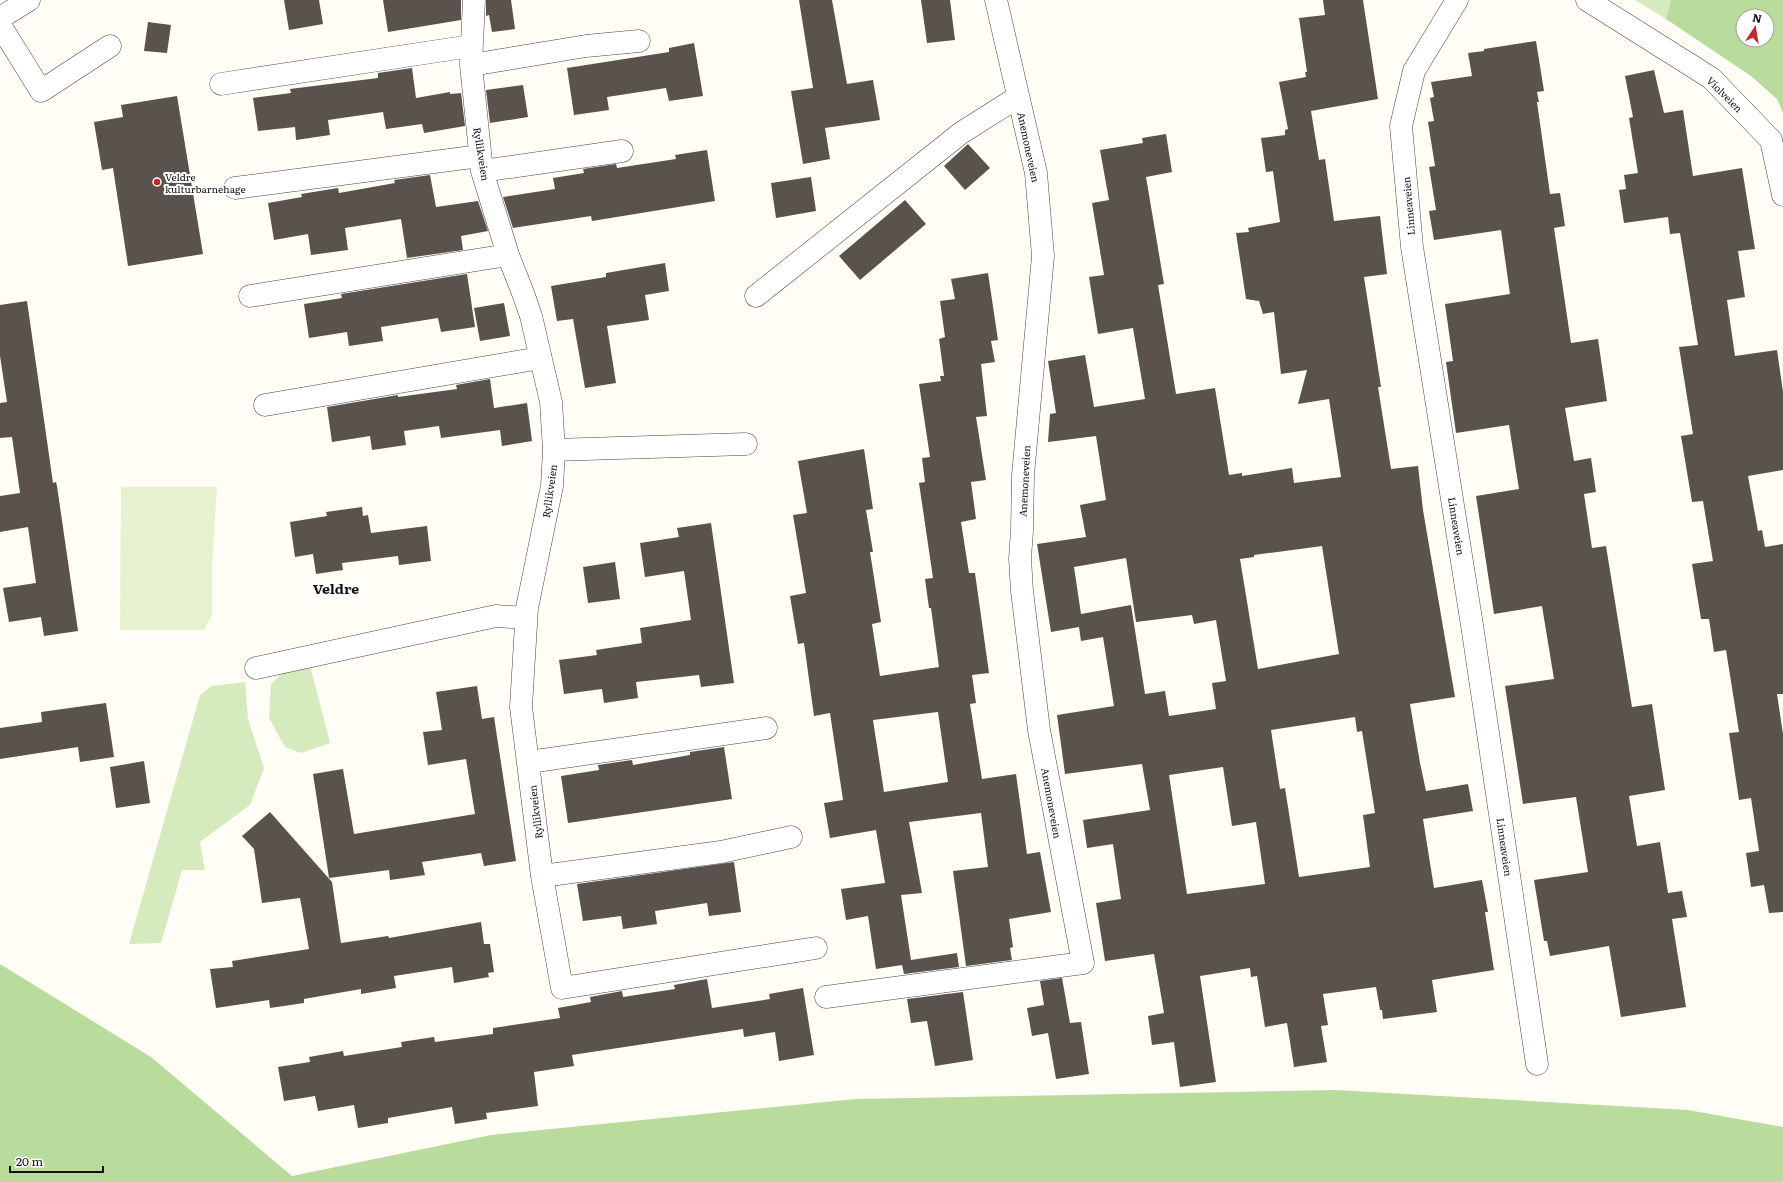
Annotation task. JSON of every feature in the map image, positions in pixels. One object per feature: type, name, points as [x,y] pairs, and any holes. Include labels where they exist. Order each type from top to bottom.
[{"type":"street","points":[[0,18],[29,0]]},
{"type":"street","name":"Ryllikveien","points":[[474,0],[471,55],[481,164],[508,255],[524,293],[531,316],[550,402],[554,450],[552,486],[526,618],[521,707],[542,876],[562,988],[816,948]]},
{"type":"street","name":"Anemoneveien","points":[[826,997],[1083,963],[1039,730],[1022,591],[1020,558],[1023,475],[1044,256],[1036,173],[996,0]]},
{"type":"street","name":"Linneaveien","points":[[1457,0],[1414,71],[1401,126],[1412,247],[1472,625],[1537,1064]]},
{"type":"street","name":"Violveien","points":[[1587,0],[1711,78],[1771,140],[1783,195]]},
{"type":"street","points":[[0,25],[41,91],[110,46]]},
{"type":"street","points":[[221,84],[471,55],[639,41]]},
{"type":"street","points":[[756,296],[961,133],[1018,97]]},
{"type":"street","points":[[235,188],[622,151]]},
{"type":"street","points":[[250,296],[508,255]]},
{"type":"street","points":[[265,405],[540,358]]},
{"type":"street","points":[[554,450],[746,444]]},
{"type":"street","points":[[256,668],[496,616],[526,618]]},
{"type":"street","points":[[529,762],[766,728]]},
{"type":"street","points":[[542,876],[721,852],[791,836]]},
{"type":"green space","points":[[1635,0],[1671,0],[1666,19]]},
{"type":"green space","points":[[1671,0],[1783,0],[1783,113],[1777,99],[1751,76],[1666,19]]},
{"type":"green space","points":[[121,487],[217,487],[212,568],[212,615],[204,630],[120,630]]},
{"type":"green space","points":[[310,665],[330,743],[301,753],[285,747],[269,718],[271,684],[283,672]]},
{"type":"green space","points":[[245,682],[248,719],[264,768],[250,805],[200,842],[205,870],[182,870],[161,943],[129,944],[200,695],[211,686]]},
{"type":"green space","points":[[0,964],[151,1057],[292,1176],[491,1135],[856,1099],[1335,1090],[1688,1110],[1783,1127],[1783,1182],[0,1182]]},
{"type":"building","points":[[284,0],[319,0],[323,24],[289,30]]},
{"type":"building","points":[[383,0],[461,0],[461,20],[388,32]]},
{"type":"building","points":[[486,0],[511,0],[515,29],[492,32],[489,15],[486,16]]},
{"type":"building","points":[[799,0],[832,0],[847,84],[873,80],[880,120],[825,128],[830,159],[803,164],[791,91],[813,88]]},
{"type":"building","points":[[921,0],[950,0],[955,40],[927,43]]},
{"type":"building","points":[[1323,0],[1363,0],[1378,99],[1311,111],[1319,160],[1325,159],[1334,221],[1380,216],[1387,274],[1364,277],[1381,387],[1378,387],[1391,469],[1418,466],[1423,510],[1455,697],[1410,704],[1420,763],[1426,791],[1468,784],[1473,811],[1423,819],[1434,888],[1482,880],[1488,912],[1485,912],[1494,970],[1432,980],[1437,1012],[1383,1019],[1376,987],[1323,994],[1328,1025],[1321,1026],[1327,1062],[1294,1067],[1287,1023],[1265,1027],[1257,976],[1251,977],[1250,968],[1200,976],[1216,1082],[1180,1087],[1174,1042],[1152,1045],[1148,1016],[1164,1013],[1154,954],[1105,961],[1096,903],[1121,899],[1113,844],[1087,848],[1083,820],[1150,810],[1142,764],[1065,774],[1057,715],[1114,706],[1103,637],[1081,641],[1079,627],[1051,632],[1037,544],[1086,537],[1080,505],[1106,500],[1096,436],[1048,442],[1050,414],[1056,413],[1048,361],[1085,355],[1094,407],[1145,399],[1133,328],[1098,334],[1089,277],[1104,275],[1092,203],[1109,200],[1100,150],[1143,143],[1142,138],[1166,134],[1172,172],[1146,177],[1164,284],[1158,285],[1176,394],[1215,388],[1229,475],[1242,473],[1242,476],[1292,468],[1294,483],[1341,477],[1329,399],[1298,404],[1307,370],[1281,374],[1274,312],[1263,314],[1259,301],[1246,299],[1236,233],[1249,232],[1248,228],[1280,222],[1273,171],[1266,172],[1261,138],[1285,135],[1285,130],[1288,129],[1279,82],[1306,77],[1305,72],[1307,72],[1299,18],[1325,15]],"holes":[[[1322,546],[1339,654],[1258,669],[1240,559],[1254,557],[1254,555]],[[1126,558],[1136,622],[1192,615],[1194,624],[1216,620],[1226,681],[1212,683],[1216,709],[1169,716],[1165,691],[1145,694],[1131,605],[1081,614],[1074,567]],[[1355,717],[1357,732],[1362,731],[1375,813],[1363,815],[1370,867],[1299,877],[1285,788],[1280,789],[1271,730]],[[1223,767],[1232,826],[1256,822],[1265,884],[1187,894],[1169,775]]]},
{"type":"building","points":[[148,22],[171,25],[167,53],[144,51]]},
{"type":"building","points":[[1536,41],[1544,91],[1537,92],[1539,102],[1537,102],[1550,194],[1560,193],[1565,226],[1554,228],[1571,343],[1598,339],[1607,401],[1565,408],[1574,461],[1591,458],[1596,492],[1584,494],[1592,548],[1606,546],[1632,707],[1652,704],[1665,790],[1629,796],[1637,846],[1660,842],[1668,893],[1682,891],[1687,917],[1672,919],[1686,1007],[1621,1017],[1609,946],[1550,956],[1547,941],[1544,941],[1534,880],[1588,872],[1576,797],[1523,804],[1505,686],[1554,679],[1542,606],[1494,614],[1476,496],[1519,489],[1509,425],[1456,433],[1446,362],[1453,361],[1445,304],[1510,294],[1501,230],[1434,240],[1429,211],[1436,210],[1429,167],[1435,166],[1428,122],[1434,121],[1430,98],[1434,97],[1431,82],[1472,76],[1468,53]]},
{"type":"building","points":[[694,43],[703,96],[669,101],[666,88],[607,97],[609,110],[574,115],[567,68],[669,52],[669,48]]},
{"type":"building","points":[[412,68],[416,98],[450,92],[450,94],[461,93],[465,126],[424,133],[422,124],[386,129],[383,112],[328,120],[330,135],[296,140],[295,127],[258,131],[253,98],[291,93],[290,89],[378,78],[378,73]]},
{"type":"building","points":[[1654,70],[1664,113],[1683,110],[1693,176],[1742,168],[1755,249],[1738,251],[1745,297],[1727,300],[1735,356],[1777,350],[1783,392],[1783,470],[1748,476],[1758,531],[1762,530],[1765,547],[1783,544],[1783,694],[1777,694],[1783,734],[1783,912],[1769,913],[1764,885],[1751,887],[1746,853],[1759,851],[1751,798],[1739,800],[1729,733],[1739,732],[1726,650],[1714,652],[1709,619],[1701,619],[1692,564],[1713,561],[1703,501],[1692,502],[1681,436],[1693,434],[1679,347],[1698,345],[1680,233],[1670,234],[1668,217],[1624,223],[1619,190],[1626,189],[1624,175],[1638,173],[1629,118],[1633,117],[1625,76]]},
{"type":"building","points":[[523,85],[528,117],[490,123],[486,90]]},
{"type":"building","points":[[177,96],[203,254],[128,266],[113,168],[102,170],[94,122],[123,117],[121,105]]},
{"type":"building","points":[[968,144],[990,168],[965,190],[944,166]]},
{"type":"building","points":[[707,150],[715,201],[592,221],[591,216],[513,228],[503,197],[555,189],[553,178],[584,173],[583,169],[616,164],[617,168],[676,159],[675,155]]},
{"type":"building","points":[[430,175],[436,207],[478,201],[488,231],[461,236],[463,250],[407,258],[401,219],[345,228],[348,250],[311,255],[308,234],[274,240],[268,203],[302,197],[301,194],[338,188],[339,193],[395,183],[394,180]]},
{"type":"building","points":[[811,177],[816,211],[776,218],[771,183]]},
{"type":"building","points":[[905,200],[926,224],[860,280],[839,256]]},
{"type":"building","points":[[665,263],[669,291],[645,295],[649,320],[607,326],[616,383],[585,388],[573,319],[557,321],[551,286],[606,277],[606,273]]},
{"type":"building","points":[[988,273],[998,340],[991,341],[995,362],[981,364],[987,416],[976,417],[986,480],[971,482],[976,519],[961,522],[969,573],[975,573],[989,673],[972,675],[976,703],[970,704],[982,779],[1016,774],[1027,854],[1040,852],[1051,912],[1009,919],[1013,947],[1010,948],[1012,960],[966,966],[953,871],[988,867],[981,813],[909,822],[922,893],[901,895],[911,960],[957,953],[959,967],[904,974],[902,965],[876,969],[868,916],[846,920],[841,889],[885,883],[876,830],[830,838],[824,803],[843,800],[830,713],[814,716],[804,643],[798,644],[790,596],[806,593],[793,515],[807,513],[798,461],[864,449],[873,509],[866,510],[873,552],[870,552],[881,622],[872,624],[880,676],[939,667],[931,608],[929,608],[925,579],[933,578],[919,483],[925,482],[922,458],[930,457],[919,384],[941,381],[940,376],[944,376],[939,339],[945,337],[940,301],[955,299],[951,279]],"holes":[[[938,712],[948,782],[884,792],[873,720]]]},
{"type":"building","points":[[467,274],[475,327],[441,332],[438,318],[381,327],[383,341],[349,346],[347,332],[309,338],[304,304],[342,298],[341,294]]},
{"type":"building","points":[[27,301],[53,483],[56,482],[57,486],[78,631],[44,636],[41,617],[9,622],[3,588],[36,583],[28,527],[0,532],[0,496],[20,493],[12,437],[0,438],[0,403],[7,402],[0,356],[0,305]]},
{"type":"building","points":[[504,303],[510,336],[480,341],[474,308]]},
{"type":"building","points":[[490,379],[494,408],[527,403],[532,441],[502,446],[500,430],[441,438],[439,426],[404,431],[406,445],[372,450],[370,436],[332,442],[327,407],[398,395],[398,397],[457,389],[456,385]]},
{"type":"building","points":[[362,507],[363,516],[368,515],[371,533],[427,526],[431,561],[399,565],[398,556],[342,563],[343,570],[316,574],[313,554],[295,557],[290,522],[327,516],[326,512]]},
{"type":"building","points":[[711,523],[734,683],[701,687],[699,675],[636,682],[638,698],[604,703],[602,689],[564,694],[559,660],[597,655],[596,650],[642,643],[640,628],[691,620],[684,571],[645,577],[640,543],[679,537],[677,528]]},
{"type":"building","points":[[615,562],[620,599],[588,603],[583,567]]},
{"type":"building","points":[[477,686],[482,719],[494,717],[516,861],[484,866],[481,853],[422,862],[425,875],[390,880],[389,870],[329,878],[313,774],[343,769],[354,834],[475,814],[466,759],[428,765],[423,732],[442,730],[436,692]]},
{"type":"building","points":[[106,703],[114,757],[80,762],[78,747],[0,759],[0,728],[42,722],[41,712]]},
{"type":"building","points":[[724,747],[732,799],[568,823],[561,776],[599,770],[598,765],[632,760],[633,765],[690,755],[690,752]]},
{"type":"building","points":[[144,761],[150,803],[116,808],[110,767]]},
{"type":"building","points":[[270,812],[332,882],[341,943],[388,936],[389,938],[481,922],[484,944],[490,944],[494,972],[488,973],[489,977],[454,983],[452,967],[394,976],[396,988],[361,994],[361,989],[304,999],[304,1003],[270,1008],[269,1000],[216,1008],[210,969],[233,967],[232,961],[309,949],[300,898],[262,903],[254,849],[242,836]]},
{"type":"building","points":[[734,862],[741,912],[709,916],[707,903],[655,911],[657,924],[623,929],[621,916],[583,921],[577,884]]},
{"type":"building","points":[[1062,978],[1070,1023],[1081,1022],[1089,1074],[1056,1079],[1048,1033],[1032,1036],[1027,1008],[1044,1005],[1040,981]]},
{"type":"building","points":[[707,979],[712,1008],[770,999],[769,994],[803,988],[814,1055],[779,1061],[775,1032],[744,1037],[743,1029],[572,1055],[574,1066],[534,1072],[538,1106],[486,1113],[487,1119],[455,1124],[452,1107],[388,1118],[388,1123],[358,1128],[354,1105],[318,1111],[315,1096],[284,1101],[278,1067],[310,1062],[309,1057],[343,1051],[344,1056],[402,1047],[401,1042],[434,1037],[435,1042],[493,1034],[493,1028],[560,1018],[558,1008],[591,1002],[590,997],[622,991],[623,997],[675,989],[674,985]]},
{"type":"building","points":[[963,992],[973,1060],[935,1066],[927,1021],[911,1023],[907,999]]},
{"type":"place","name":"Veldre kulturbarnehage","points":[[157,182]]},
{"type":"district","name":"Veldre","points":[[336,588]]}]
